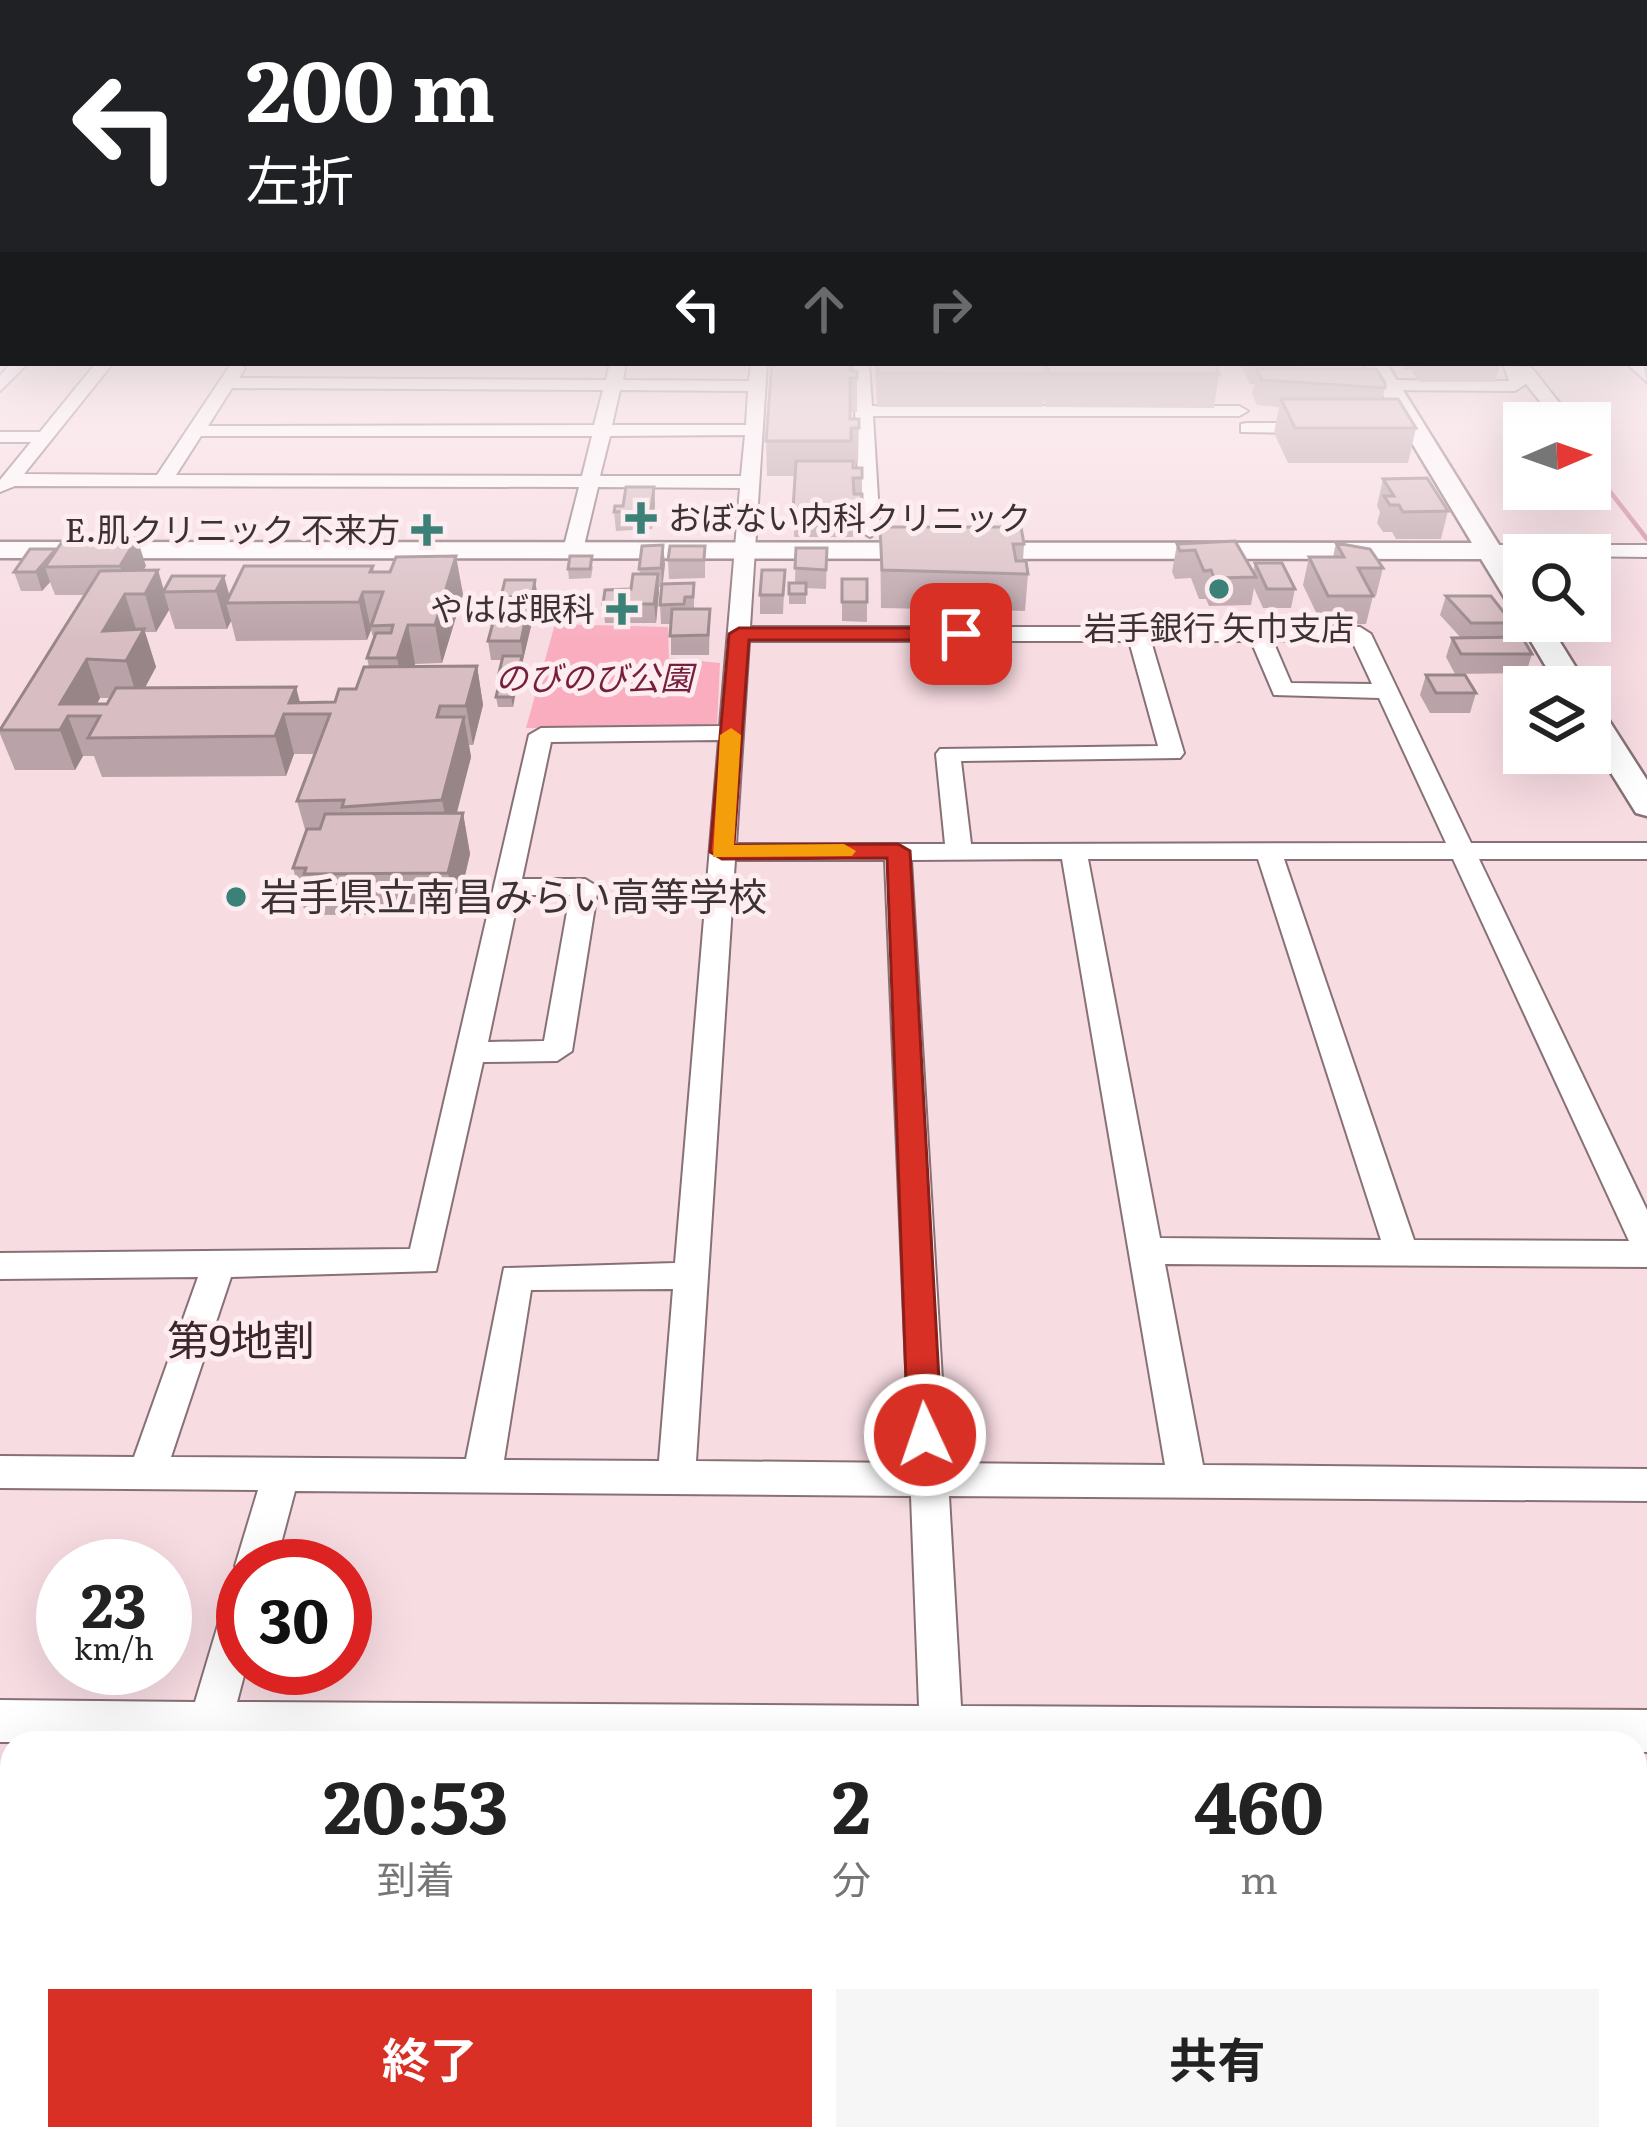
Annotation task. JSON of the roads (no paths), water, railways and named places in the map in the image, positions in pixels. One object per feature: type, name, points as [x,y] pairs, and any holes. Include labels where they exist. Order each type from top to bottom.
[{"type":"main road","points":[[1415,444],[1503,572]]},
{"type":"main road","points":[[0,550],[1490,551]]},
{"type":"main road","points":[[1611,748],[1647,806]]},
{"type":"street","points":[[5,486],[38,444]]},
{"type":"street","points":[[163,480],[186,444]]},
{"type":"street","points":[[572,550],[598,444]]},
{"type":"street","points":[[676,1476],[752,444]]},
{"type":"street","points":[[866,444],[870,531]]},
{"type":"street","points":[[5,486],[163,480],[748,482]]},
{"type":"street","points":[[1490,551],[1647,551]]},
{"type":"street","points":[[739,634],[1360,634],[1647,1250],[1145,1251]]},
{"type":"street","points":[[959,851],[948,754],[1172,753],[1138,634]]},
{"type":"street","points":[[1259,634],[1282,691],[1386,691]]},
{"type":"street","points":[[0,1266],[424,1262],[541,735],[731,733]]},
{"type":"street","points":[[1073,850],[1187,1481]]},
{"type":"street","points":[[1268,850],[1402,1253]]},
{"type":"street","points":[[898,851],[942,1731]]},
{"type":"street","points":[[722,852],[1647,851]]},
{"type":"street","points":[[470,1052],[557,1051],[585,887],[507,887]]},
{"type":"street","points":[[147,1474],[219,1264]]},
{"type":"street","points":[[482,1477],[516,1277],[691,1276]]},
{"type":"street","points":[[0,1472],[1647,1485]]},
{"type":"street","points":[[263,1539],[281,1474]]},
{"type":"street","points":[[209,1731],[219,1695]]},
{"type":"street","points":[[0,1721],[173,1731]]},
{"type":"waterway","points":[[1611,493],[1647,539]]},
{"type":"place","name":"おぼない内科クリニック","points":[[641,518]]},
{"type":"place","name":"E.肌クリニック 不来方","points":[[427,530]]},
{"type":"place","name":"岩手銀行 矢巾支店","points":[[1219,589]]},
{"type":"place","name":"やはば眼科","points":[[622,609]]},
{"type":"place","name":"岩手県立南昌みらい高等学校","points":[[236,897]]},
{"type":"district","name":"第9地割","points":[[241,1341]]},
{"type":"park label","name":"のびのび公園","points":[[594,678]]}]
